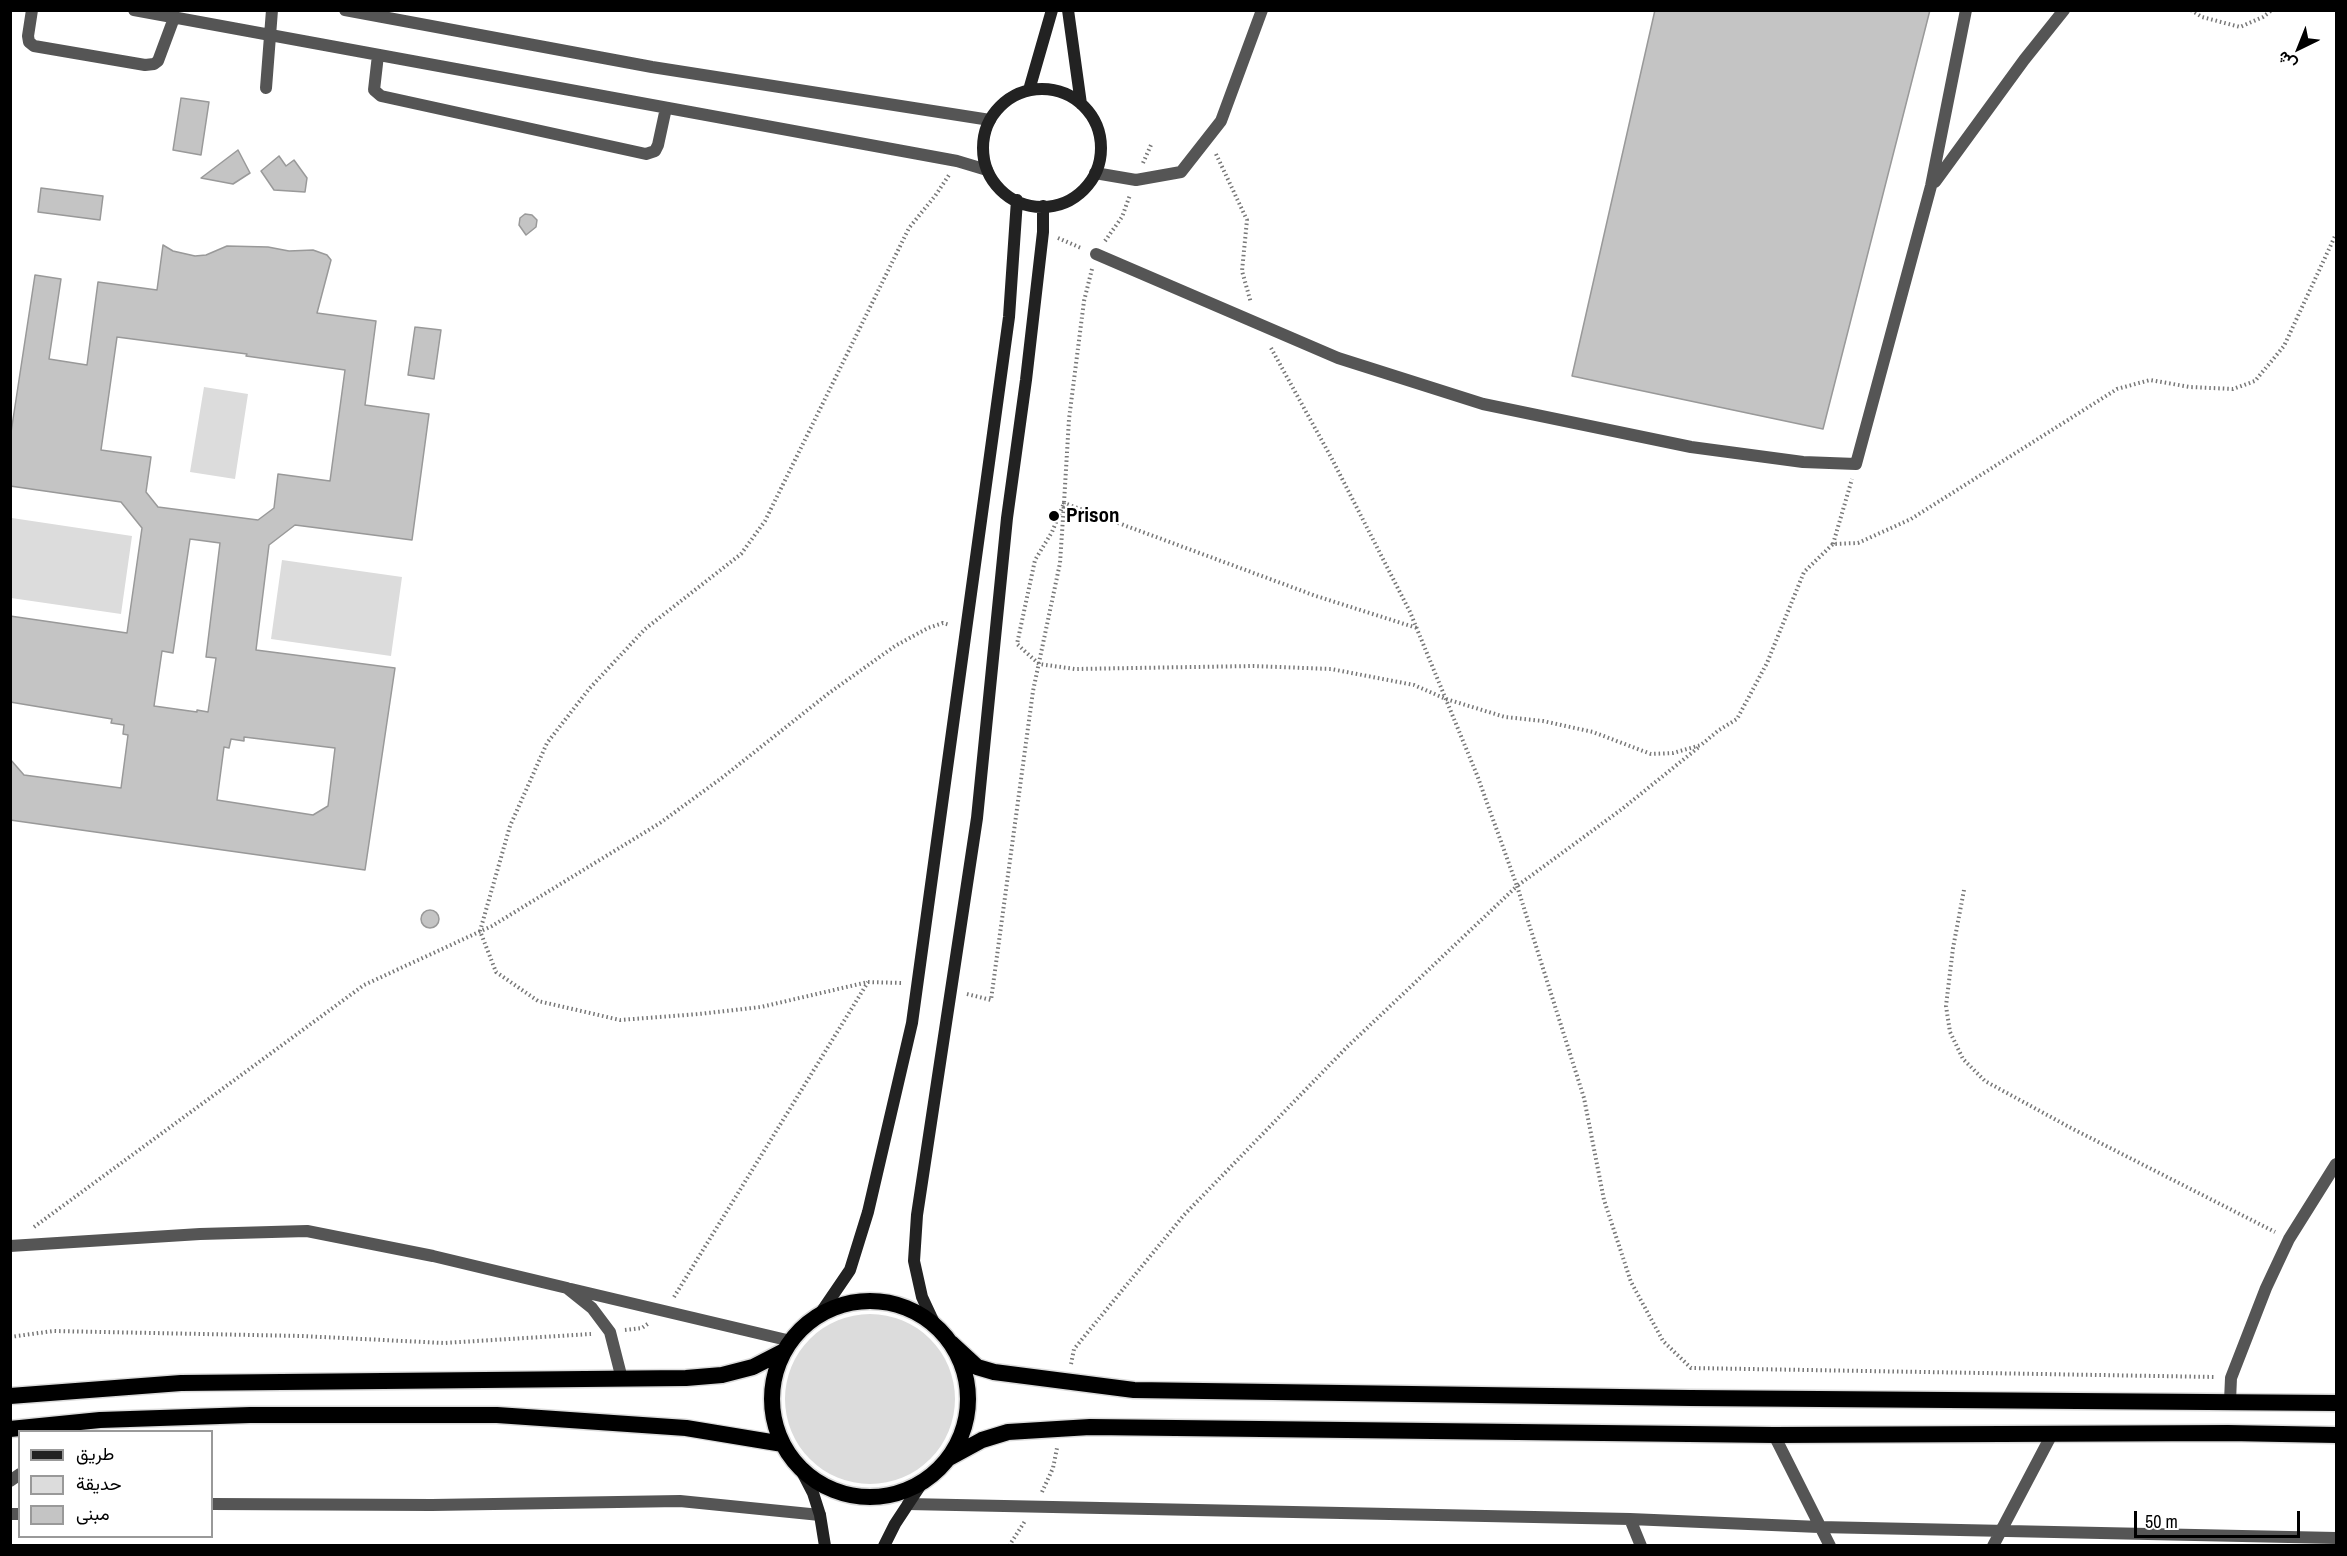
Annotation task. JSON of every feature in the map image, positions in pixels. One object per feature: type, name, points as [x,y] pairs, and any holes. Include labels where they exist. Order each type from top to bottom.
[{"type":"highway","points":[[951,1343],[964,1370],[968,1401],[963,1431],[949,1458],[937,1472],[922,1483],[887,1496],[850,1495],[822,1485],[799,1466],[783,1444],[772,1404],[774,1377],[788,1346],[800,1331],[820,1314],[849,1303],[880,1302],[910,1310],[936,1327],[977,1367],[994,1372],[1146,1390],[1702,1398],[2337,1403]]},
{"type":"highway","points":[[10,1396],[181,1383],[621,1379],[722,1375],[753,1367],[788,1346]]},
{"type":"highway","points":[[10,1429],[100,1420],[250,1415],[497,1415],[686,1428],[783,1444]]},
{"type":"highway","points":[[949,1458],[982,1440],[1008,1432],[1090,1427],[1774,1436],[2337,1435]]},
{"type":"main road","points":[[1029,90],[1052,10]]},
{"type":"main road","points":[[1068,10],[1081,104]]},
{"type":"main road","points":[[1047,89],[1066,93],[1081,104],[1093,119],[1100,136],[1101,155],[1095,173],[1085,189],[1070,200],[1052,206],[1033,206],[1017,200],[998,187],[987,170],[982,150],[985,129],[995,111],[1010,98],[1029,90],[1047,89]]},
{"type":"main road","points":[[820,1314],[850,1270],[868,1212],[912,1023],[1009,318],[1017,200]]},
{"type":"main road","points":[[936,1327],[921,1297],[914,1261],[917,1215],[977,818],[1007,518],[1043,232],[1043,206]]},
{"type":"main road","points":[[799,1466],[813,1493],[820,1515],[825,1545]]},
{"type":"main road","points":[[884,1545],[922,1483]]},
{"type":"street","points":[[32,10],[28,36],[29,42],[34,46],[145,65],[158,61],[174,18]]},
{"type":"street","points":[[134,10],[957,161],[987,170]]},
{"type":"street","points":[[266,88],[272,10]]},
{"type":"street","points":[[345,10],[652,67],[990,120]]},
{"type":"street","points":[[1095,173],[1136,180],[1181,172],[1221,121],[1262,10]]},
{"type":"street","points":[[1096,254],[1338,358],[1483,404],[1691,447],[1803,462],[1857,464],[1931,186],[1966,10]]},
{"type":"street","points":[[1931,186],[2064,10]]},
{"type":"street","points":[[378,55],[374,90],[381,96],[646,154],[655,151],[658,145],[666,108]]},
{"type":"street","points":[[2230,1401],[2231,1378],[2266,1288],[2289,1239],[2337,1164]]},
{"type":"street","points":[[10,1246],[200,1234],[307,1231],[433,1256],[567,1288],[788,1346]]},
{"type":"street","points":[[567,1288],[592,1308],[610,1332],[621,1379]]},
{"type":"street","points":[[82,1430],[100,1420]]},
{"type":"street","points":[[1993,1545],[2052,1434]]},
{"type":"street","points":[[1774,1436],[1830,1545]]},
{"type":"street","points":[[213,1503],[432,1505],[680,1501],[820,1515]]},
{"type":"street","points":[[908,1504],[1630,1519],[1999,1532],[2337,1538]]},
{"type":"street","points":[[1630,1519],[1641,1545]]},
{"type":"path","points":[[2191,10],[2202,17],[2240,27],[2263,17],[2272,10]]},
{"type":"path","points":[[951,990],[991,1000],[1034,691],[1060,563],[1069,419],[1083,313],[1096,254],[1122,217],[1151,146]]},
{"type":"path","points":[[918,984],[868,982],[761,1007],[620,1020],[538,1001],[496,972],[480,931],[510,825],[547,743],[589,689],[645,629],[741,554],[765,521],[909,228],[935,196],[957,161]]},
{"type":"path","points":[[1043,232],[1096,254]]},
{"type":"path","points":[[1833,544],[1857,543],[1911,519],[2117,389],[2151,381],[2190,387],[2233,389],[2255,381],[2284,346],[2337,234]]},
{"type":"path","points":[[1332,459],[1417,628],[1477,775],[1517,886],[1584,1098],[1604,1200],[1631,1282],[1663,1341],[1691,1368],[2231,1378]]},
{"type":"path","points":[[1068,1382],[1074,1349],[1184,1215],[1347,1047],[1517,886],[1622,810],[1719,730],[1737,719],[1767,663],[1804,572],[1833,544],[1840,514],[1857,464]]},
{"type":"path","points":[[1064,503],[1316,596],[1417,628]]},
{"type":"path","points":[[1017,644],[1035,560],[1052,532],[1064,503]]},
{"type":"path","points":[[30,1231],[364,985],[480,931],[660,823],[723,777],[829,693],[895,646],[943,622],[967,630]]},
{"type":"path","points":[[995,636],[1017,644],[1039,664],[1076,669],[1254,666],[1332,669],[1414,685],[1446,699],[1505,717],[1543,721],[1593,732],[1651,754],[1673,753],[1701,745]]},
{"type":"path","points":[[1964,890],[1953,948],[1946,1006],[1950,1032],[1963,1059],[1984,1081],[2289,1239]]},
{"type":"path","points":[[1008,1545],[1034,1508],[1053,1468],[1060,1429]]},
{"type":"green space","points":[[204,387],[248,394],[235,479],[190,472]]},
{"type":"green space","points":[[12,518],[132,536],[121,614],[11,598]]},
{"type":"green space","points":[[282,560],[402,577],[391,656],[271,639]]},
{"type":"green space","points":[[870,1314],[903,1321],[917,1328],[930,1339],[941,1352],[948,1366],[955,1399],[948,1432],[941,1446],[930,1459],[917,1470],[903,1477],[870,1484],[837,1477],[823,1470],[810,1459],[799,1446],[792,1432],[785,1399],[792,1366],[799,1352],[810,1339],[823,1328],[837,1321]]},
{"type":"building","points":[[1655,10],[1930,10],[1823,429],[1572,376]]},
{"type":"building","points":[[181,98],[209,102],[201,155],[173,150]]},
{"type":"building","points":[[238,150],[250,173],[233,184],[201,178]]},
{"type":"building","points":[[279,156],[286,166],[294,160],[307,178],[305,192],[274,190],[261,171]]},
{"type":"building","points":[[41,188],[103,196],[100,220],[38,212]]},
{"type":"building","points":[[525,214],[532,215],[537,220],[536,227],[526,235],[519,225],[520,218]]},
{"type":"building","points":[[163,245],[173,251],[195,256],[206,255],[227,246],[268,247],[289,251],[313,250],[327,255],[331,260],[317,313],[376,321],[365,405],[429,414],[412,540],[295,525],[269,545],[256,650],[395,668],[365,870],[10,820],[10,759],[24,775],[121,788],[128,735],[123,734],[124,725],[111,723],[112,719],[10,702],[10,616],[127,633],[142,528],[121,502],[10,486],[10,439],[35,275],[61,279],[49,359],[87,365],[98,282],[157,290]],"holes":[[[117,337],[345,370],[330,481],[278,474],[274,508],[258,520],[158,507],[146,492],[151,457],[101,450]],[[190,539],[220,543],[206,657],[216,658],[208,712],[154,706],[162,651],[173,653]],[[244,737],[335,748],[328,806],[313,815],[217,800],[224,747],[229,748],[231,739],[244,741]]]},
{"type":"building","points":[[415,327],[441,330],[434,379],[408,375]]},
{"type":"building","points":[[430,910],[436,913],[439,919],[436,925],[430,928],[424,925],[421,919],[424,913]]},
{"type":"place","name":"Prison","points":[[1054,516]]}]
